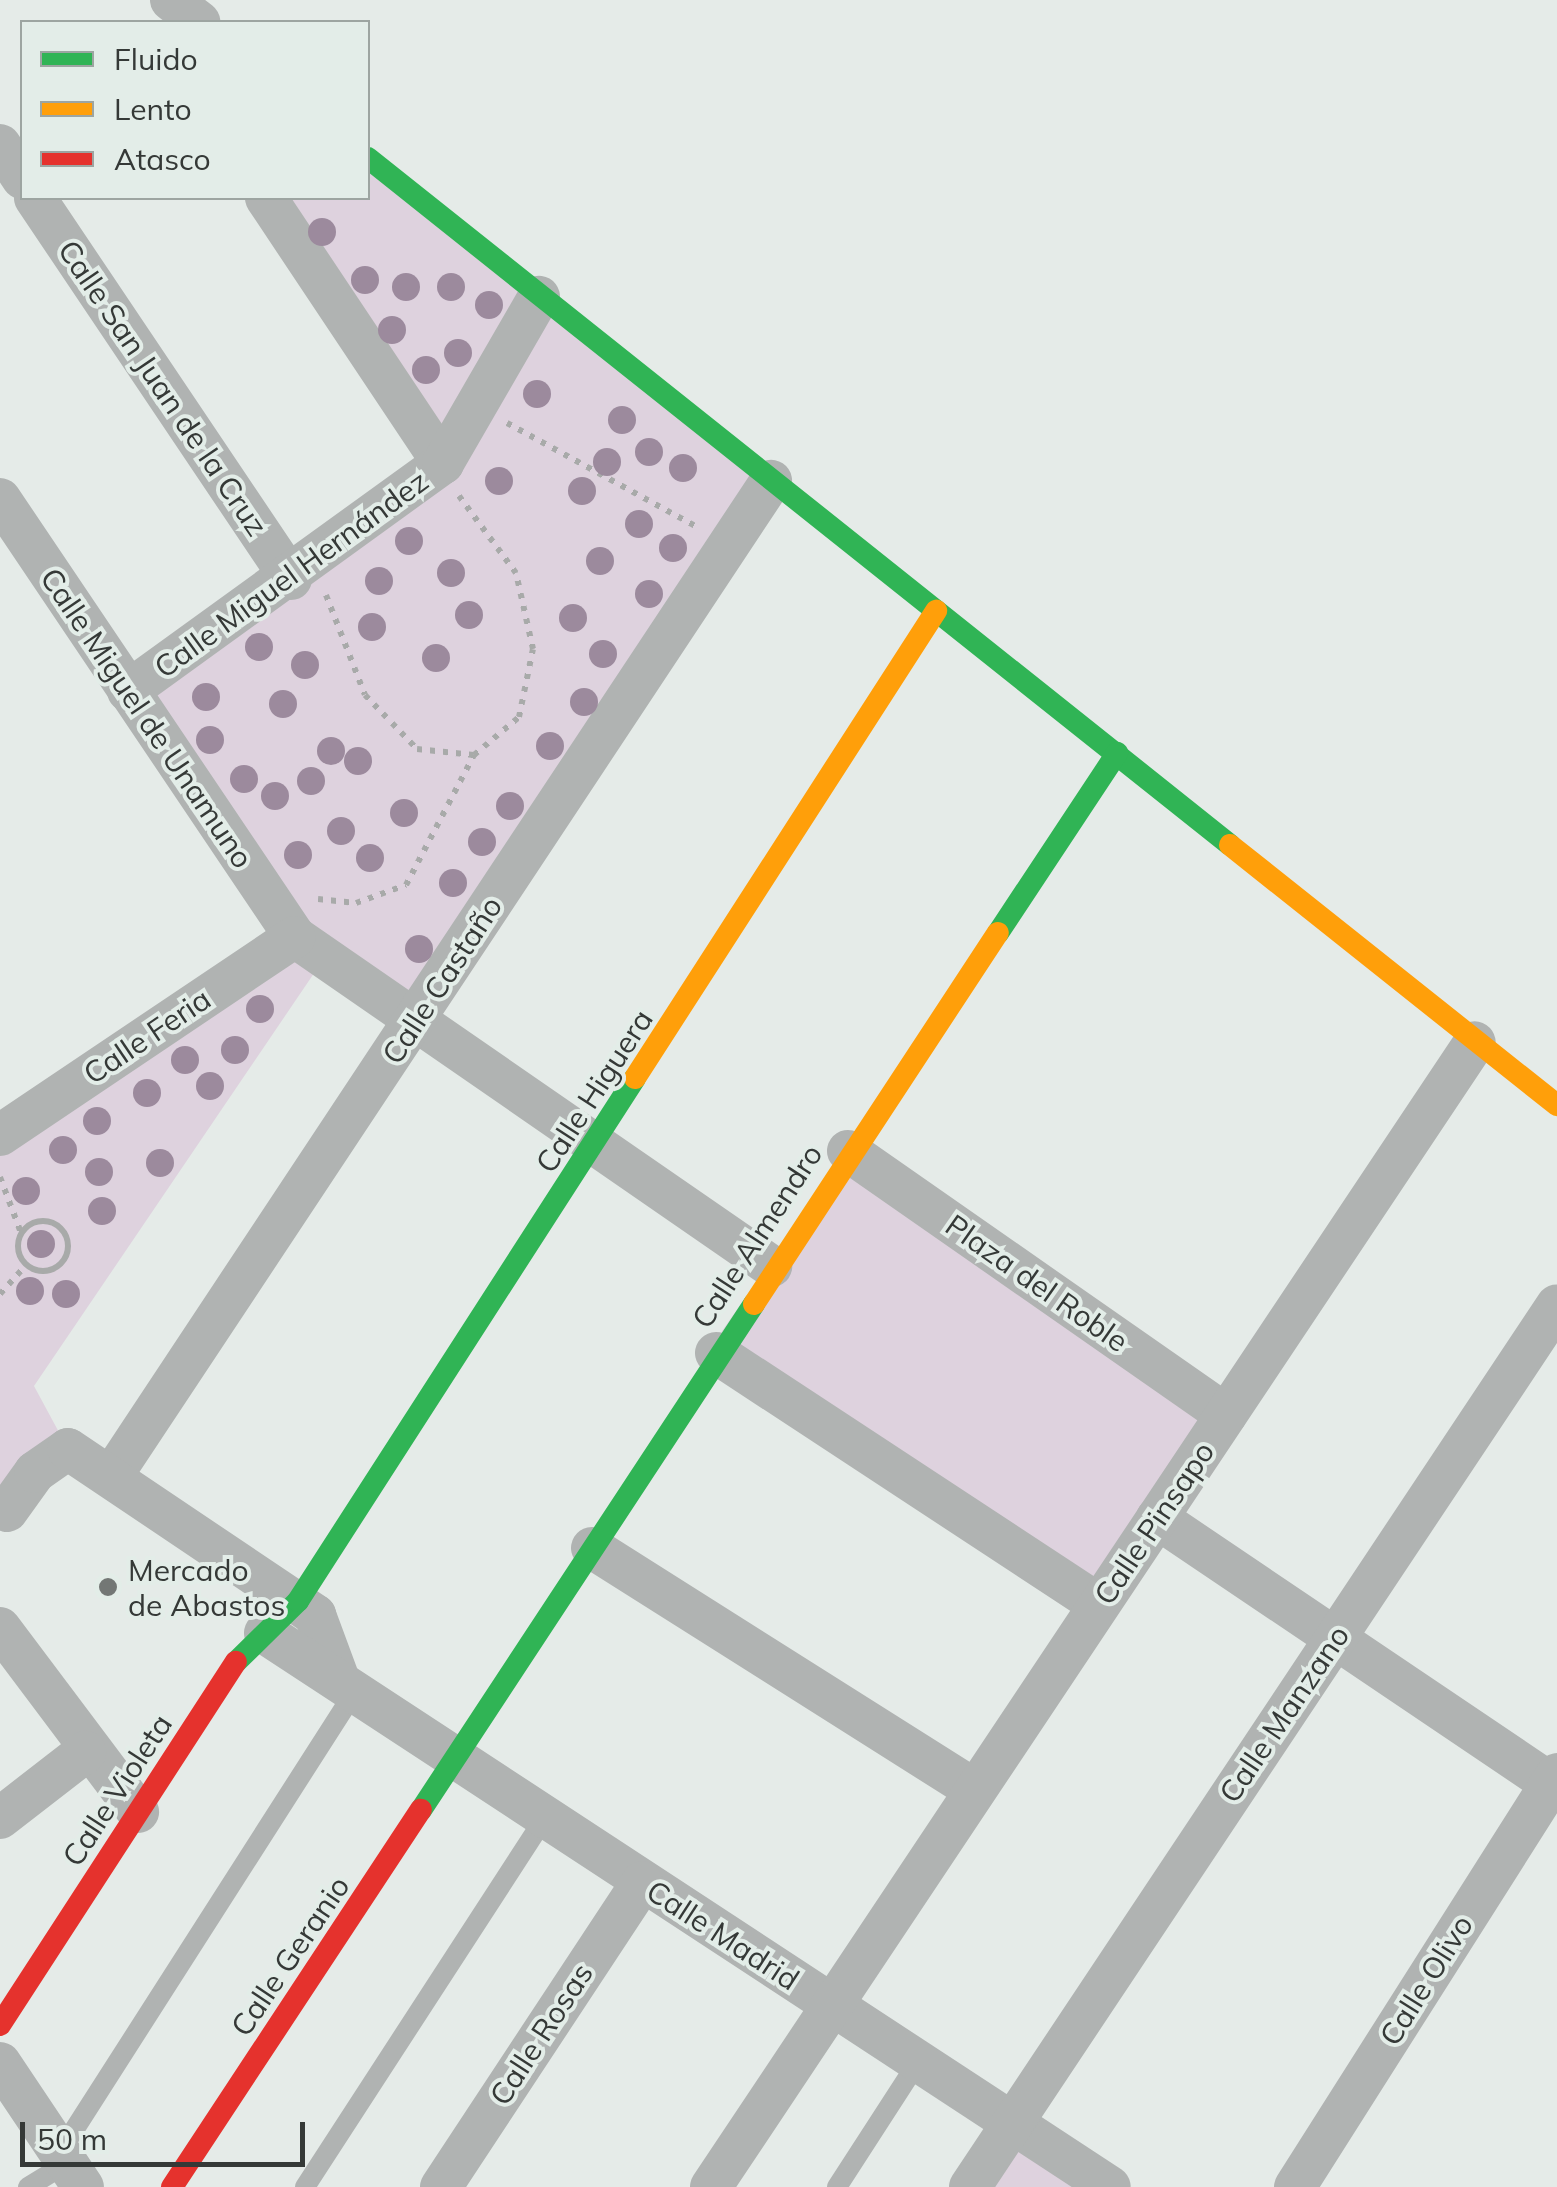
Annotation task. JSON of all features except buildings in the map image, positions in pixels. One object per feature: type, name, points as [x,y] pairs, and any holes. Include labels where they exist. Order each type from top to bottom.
[{"type":"street","points":[[171,0],[196,20]]},
{"type":"street","points":[[0,145],[20,175]]},
{"type":"street","points":[[370,160],[1557,1106]]},
{"type":"street","name":"Calle San Juan de la Cruz","points":[[36,200],[304,569]]},
{"type":"street","points":[[267,200],[438,467]]},
{"type":"street","name":"Calle Miguel Hernández","points":[[128,691],[304,569],[438,467],[540,296]]},
{"type":"street","name":"Calle Castaño","points":[[111,1477],[770,481]]},
{"type":"street","name":"Calle Miguel de Unamuno","points":[[1,502],[294,937]]},
{"type":"street","name":"Calle Higuera","points":[[298,1600],[936,611]]},
{"type":"street","name":"Calle Almendro","points":[[458,1759],[771,1266],[1118,753]]},
{"type":"street","points":[[294,937],[771,1266]]},
{"type":"street","name":"Calle Feria","points":[[0,1135],[294,937]]},
{"type":"street","name":"Calle Pinsapo","points":[[711,2187],[1476,1042]]},
{"type":"street","name":"Plaza del Roble","points":[[848,1151],[1226,1415]]},
{"type":"street","name":"Calle Manzano","points":[[970,2187],[1557,1305]]},
{"type":"street","points":[[716,1352],[1099,1605]]},
{"type":"street","points":[[7,1511],[34,1472],[68,1449],[298,1600],[329,1642],[347,1685]]},
{"type":"street","points":[[1157,1518],[1555,1782]]},
{"type":"street","points":[[592,1548],[975,1790]]},
{"type":"street","name":"Calle Violeta","points":[[0,2025],[138,1812],[265,1633],[298,1600]]},
{"type":"street","points":[[0,1628],[85,1752],[138,1812]]},
{"type":"street","name":"Calle Madrid","points":[[265,1633],[1110,2187]]},
{"type":"street","points":[[0,1818],[85,1752]]},
{"type":"street","name":"Calle Geranio","points":[[172,2187],[458,1759]]},
{"type":"street","name":"Calle Olivo","points":[[1295,2187],[1555,1782]]},
{"type":"street","name":"Calle Rosas","points":[[440,2187],[642,1882]]},
{"type":"street","points":[[1,2066],[70,2167]]},
{"type":"lane","points":[[28,2187],[70,2167],[347,1685]]},
{"type":"lane","points":[[304,2187],[545,1817]]},
{"type":"lane","points":[[838,2187],[918,2062]]},
{"type":"path","points":[[480,399],[525,440],[729,544]]},
{"type":"path","points":[[266,894],[356,903],[406,885],[474,754],[519,717],[533,648],[516,574],[480,517],[438,467]]},
{"type":"path","points":[[304,569],[365,695],[416,749],[474,754]]},
{"type":"path","points":[[0,1177],[21,1233],[26,1265]]},
{"type":"path","points":[[0,1294],[26,1265],[59,1265],[68,1241],[43,1220],[21,1233]]},
{"type":"shaded area","points":[[370,160],[771,481],[415,1021],[323,960],[34,1386],[68,1449],[0,1517],[0,1135],[294,937],[128,691],[443,463],[267,200],[370,200]]},
{"type":"shaded area","points":[[848,1151],[1226,1415],[1087,1613],[710,1348]]},
{"type":"shaded area","points":[[1012,2123],[1110,2187],[970,2187]]},
{"type":"traffic: fast","points":[[370,160],[1230,845]]},
{"type":"traffic: fast","points":[[998,933],[1117,753]]},
{"type":"traffic: fast","points":[[236,1662],[298,1601],[635,1078]]},
{"type":"traffic: fast","points":[[421,1810],[754,1304]]},
{"type":"traffic: slow","points":[[635,1078],[936,611]]},
{"type":"traffic: slow","points":[[1230,845],[1557,1105]]},
{"type":"traffic: slow","points":[[754,1304],[998,933]]},
{"type":"traffic: jam","points":[[0,2025],[236,1662]]},
{"type":"traffic: jam","points":[[172,2187],[421,1810]]},
{"type":"place","name":"Mercado de Abastos","points":[[108,1587]]}]
